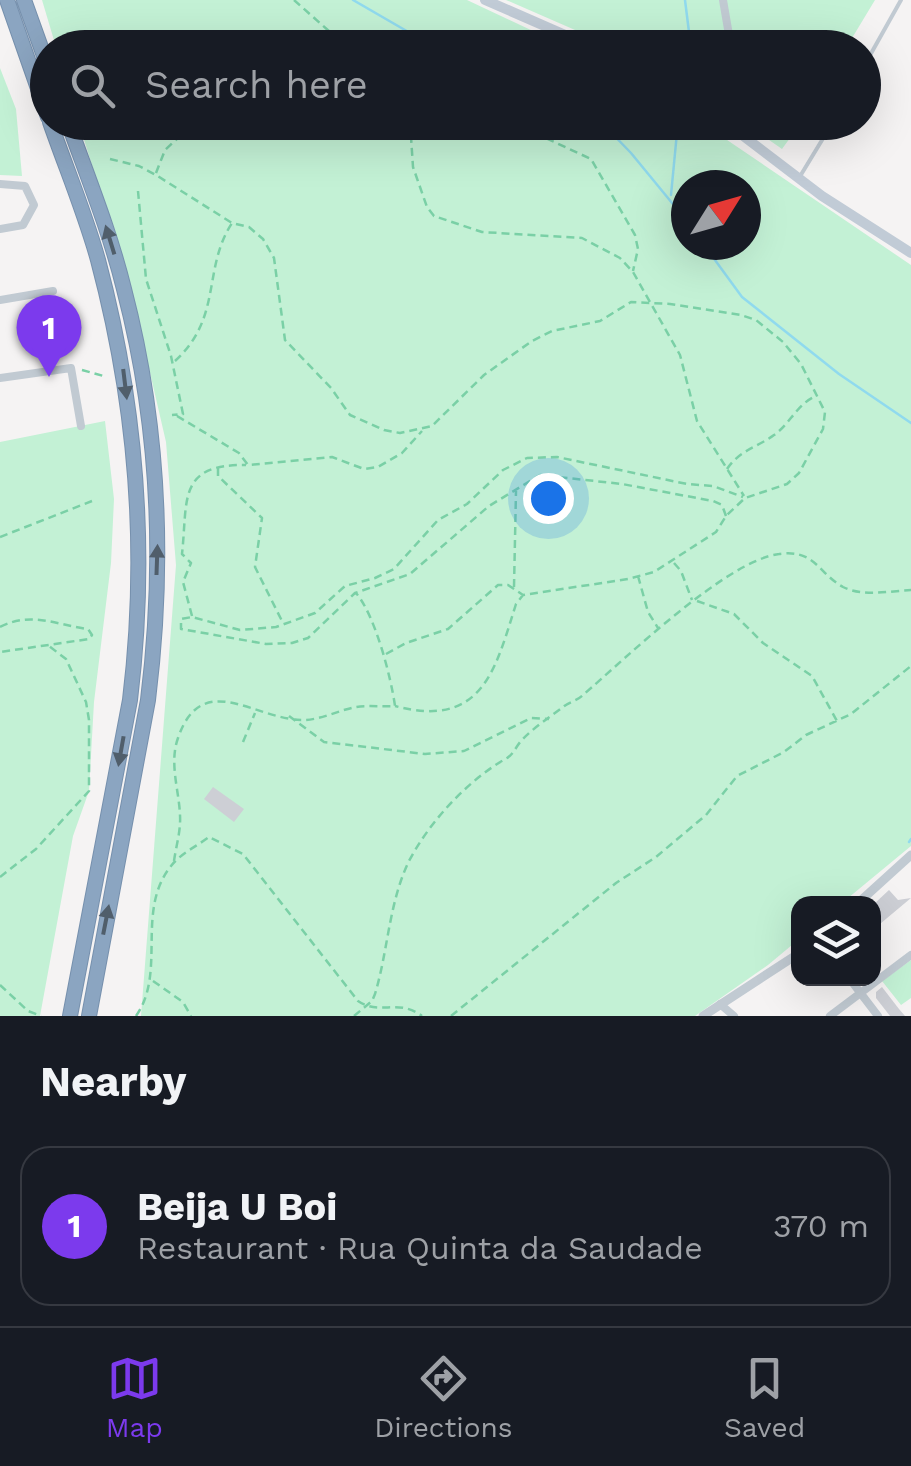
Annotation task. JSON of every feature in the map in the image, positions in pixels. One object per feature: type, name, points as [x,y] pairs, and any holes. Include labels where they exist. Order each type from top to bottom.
[{"type":"highway","points":[[7,0],[30,67]]},
{"type":"highway","points":[[24,0],[35,30]]},
{"type":"highway","points":[[55,140],[97,255],[111,312],[128,403],[139,544],[130,700],[70,1016]]},
{"type":"highway","points":[[75,140],[125,291],[147,413],[158,509],[148,700],[89,1016]]},
{"type":"main road","points":[[485,0],[554,30]]},
{"type":"main road","points":[[748,140],[798,179],[911,253]]},
{"type":"street","points":[[723,0],[727,30]]},
{"type":"street","points":[[0,184],[24,186],[34,205],[23,225],[0,228]]},
{"type":"street","points":[[0,300],[53,291]]},
{"type":"street","points":[[0,378],[70,368],[81,426]]},
{"type":"street","points":[[866,896],[911,855]]},
{"type":"street","points":[[830,1016],[911,955]]},
{"type":"street","points":[[703,1016],[791,958]]},
{"type":"street","points":[[855,986],[878,1016]]},
{"type":"street","points":[[720,1004],[734,1016]]},
{"type":"lane","points":[[881,36],[901,0]]},
{"type":"lane","points":[[798,179],[823,140]]},
{"type":"path","points":[[294,0],[330,30]]},
{"type":"path","points":[[156,175],[165,150],[176,140]]},
{"type":"path","points":[[411,140],[413,167],[434,216],[482,232],[582,238],[620,258],[652,302],[680,355],[697,421],[745,498]]},
{"type":"path","points":[[550,140],[591,159],[635,235],[638,249],[632,272]]},
{"type":"path","points":[[110,160],[138,166],[232,223],[249,227],[264,240],[274,258],[285,340],[331,388],[350,415],[384,430],[423,430]]},
{"type":"path","points":[[138,190],[146,279],[171,356],[182,414],[174,416],[239,453],[248,464]]},
{"type":"path","points":[[175,361],[190,347],[208,310],[222,238],[232,223]]},
{"type":"path","points":[[173,863],[180,818],[174,759],[178,738],[198,707],[213,700],[226,700],[256,712],[302,720],[358,707],[395,706],[423,711],[452,708],[486,686],[516,604],[523,596],[654,572],[716,532],[745,498],[787,484],[800,472],[823,428],[825,412],[801,364],[783,342],[756,320],[631,302],[600,321],[552,331],[532,341],[484,376],[402,453],[378,467],[364,469],[332,456],[218,465],[194,480],[188,493],[182,554],[192,563],[183,582],[192,617]]},
{"type":"path","points":[[70,368],[107,377]]},
{"type":"path","points":[[726,470],[742,451],[774,435],[805,401],[817,396]]},
{"type":"path","points":[[726,516],[722,506],[713,500],[540,475],[490,506],[410,574],[356,593],[308,638],[266,644],[181,629],[180,619],[192,617],[240,630],[284,625],[316,612],[345,586],[394,569],[438,520],[467,504],[503,470],[527,458],[557,458],[714,486],[745,498]]},
{"type":"path","points":[[218,465],[218,476],[262,518],[255,567],[284,625]]},
{"type":"path","points":[[514,589],[516,489]]},
{"type":"path","points":[[0,537],[92,501]]},
{"type":"path","points":[[354,1016],[372,1001],[382,972],[396,896],[409,862],[430,829],[483,773],[510,756],[521,741],[578,700],[694,601],[754,560],[794,552],[830,573],[845,588],[863,592],[911,590]]},
{"type":"path","points":[[672,561],[681,571],[694,601],[734,614],[763,643],[812,676],[838,721]]},
{"type":"path","points":[[638,576],[648,612],[659,629]]},
{"type":"path","points":[[385,655],[406,643],[448,629],[498,585],[508,584],[523,596]]},
{"type":"path","points":[[356,593],[368,610],[385,655],[395,706]]},
{"type":"path","points":[[0,627],[9,622],[46,618],[92,632],[88,639],[0,652]]},
{"type":"path","points":[[0,877],[36,849],[89,791],[86,702],[66,659],[49,646]]},
{"type":"path","points":[[451,1016],[616,883],[656,857],[706,815],[737,776],[784,752],[806,735],[838,721],[911,666]]},
{"type":"path","points":[[243,742],[256,712]]},
{"type":"path","points":[[288,716],[324,742],[425,754],[464,751],[532,718],[551,719]]},
{"type":"path","points":[[136,1016],[148,1000],[152,908],[158,884],[173,863],[209,838],[243,854],[350,992],[366,1007],[408,1007],[422,1016]]},
{"type":"path","points":[[150,979],[183,1002],[191,1016]]},
{"type":"path","points":[[0,984],[28,1011],[41,1016]]},
{"type":"green space","points":[[42,0],[467,0],[531,30],[51,30]]},
{"type":"green space","points":[[506,0],[875,0],[857,30],[575,30]]},
{"type":"green space","points":[[0,68],[16,109],[22,176],[0,175]]},
{"type":"green space","points":[[84,140],[727,140],[911,265],[911,846],[850,896],[791,896],[791,946],[695,1016],[141,1016],[176,565],[166,442],[133,299]]},
{"type":"green space","points":[[769,140],[789,140],[782,149]]},
{"type":"green space","points":[[105,421],[114,499],[89,791],[73,836],[40,1016],[0,1016],[0,442]]},
{"type":"green space","points":[[911,960],[911,998],[901,1005],[882,981]]},
{"type":"building","points":[[213,787],[244,809],[234,822],[204,799]]},
{"type":"building","points":[[889,890],[898,900],[911,898],[881,923],[881,897]]},
{"type":"building","points":[[882,987],[905,1016],[890,1016],[876,998]]},
{"type":"waterway","points":[[353,0],[405,30]]},
{"type":"waterway","points":[[685,0],[689,30]]},
{"type":"waterway","points":[[618,140],[671,202]]},
{"type":"waterway","points":[[673,170],[676,140]]},
{"type":"waterway","points":[[715,260],[742,297],[839,374],[911,423]]},
{"type":"place","name":"Beija U Boi","points":[[49,377]]}]
